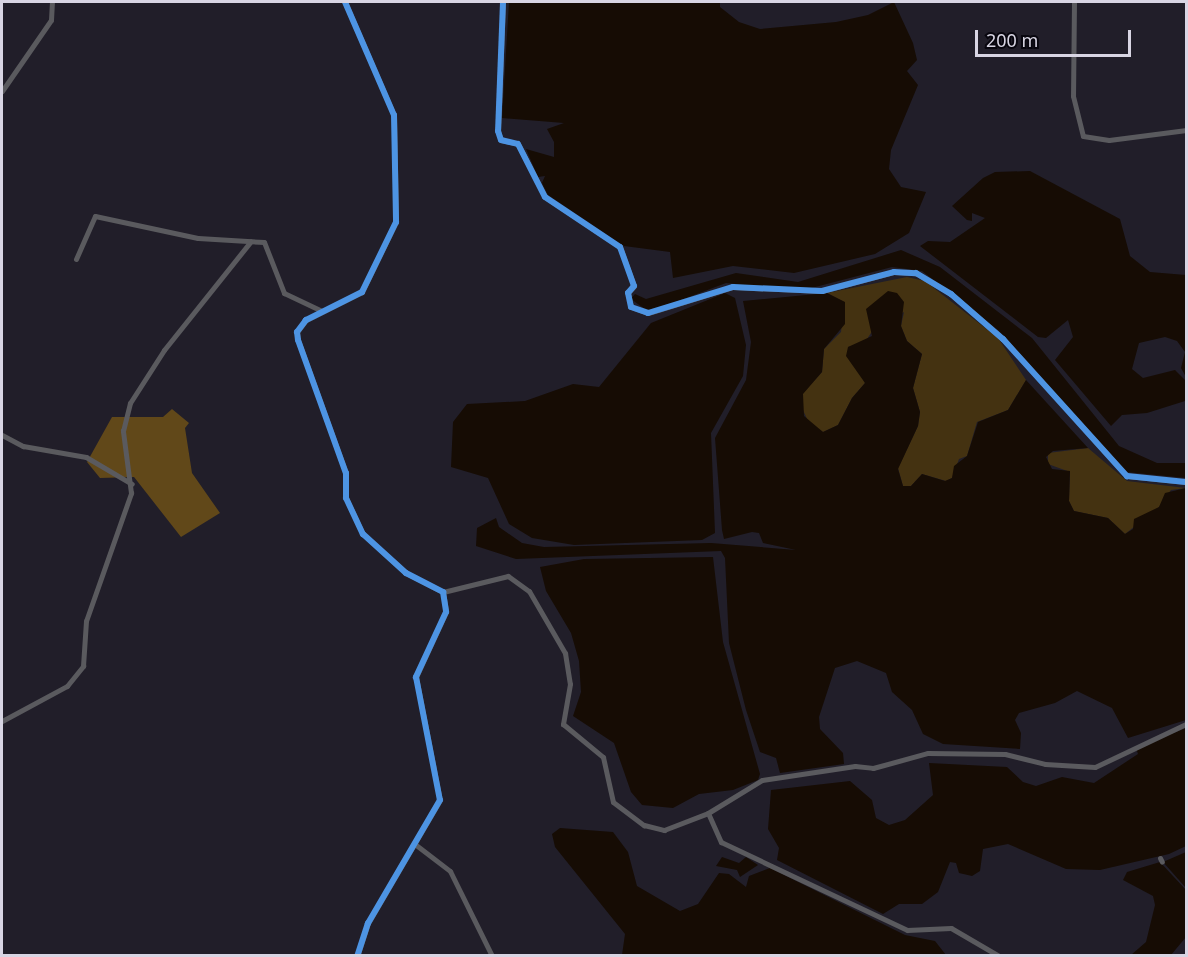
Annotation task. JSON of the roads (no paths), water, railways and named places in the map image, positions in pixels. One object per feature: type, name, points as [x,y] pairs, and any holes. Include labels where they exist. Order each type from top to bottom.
[{"type":"street","points":[[2,91],[51,20],[52,2]]},
{"type":"street","points":[[345,2],[394,115],[398,204],[388,248],[363,292],[322,311],[297,332],[346,473],[346,498],[363,534],[406,573],[443,592],[508,576],[529,591],[565,653],[570,684],[562,724],[603,757],[613,802],[644,825],[664,830],[708,813],[762,780],[855,766],[873,768],[928,753],[1005,754],[1045,764],[1095,767],[1186,724]]},
{"type":"street","points":[[504,2],[498,131],[501,140],[518,144],[545,197],[620,247],[634,286],[628,293],[631,307],[648,314],[733,287],[822,291],[894,272],[916,273],[951,294],[1003,339],[1127,476],[1186,482]]},
{"type":"street","points":[[1074,2],[1073,96],[1083,136],[1109,140],[1186,130]]},
{"type":"street","points":[[76,259],[94,216],[198,238],[264,242],[284,293],[322,311]]},
{"type":"street","points":[[2,721],[67,686],[82,666],[86,621],[132,484],[123,431],[130,403],[164,350],[251,241]]},
{"type":"street","points":[[2,435],[23,446],[86,457],[132,484]]},
{"type":"street","points":[[357,956],[368,922],[440,800],[416,677],[443,622],[443,592]]},
{"type":"street","points":[[708,813],[721,842],[907,930],[951,928],[999,956]]},
{"type":"street","points":[[416,844],[450,871],[492,956]]}]
